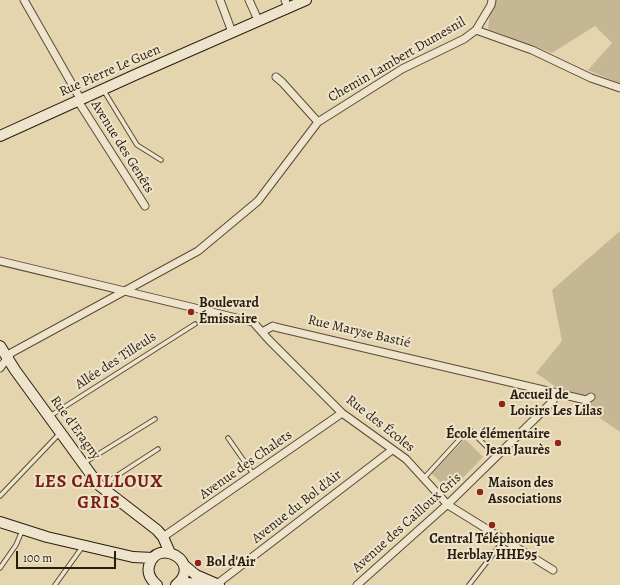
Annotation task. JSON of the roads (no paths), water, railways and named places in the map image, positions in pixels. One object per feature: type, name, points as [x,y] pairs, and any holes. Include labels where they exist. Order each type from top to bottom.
[{"type":"main road","name":"Rue Pierre Le Guen","points":[[0,136],[232,32],[287,4],[306,0]]},
{"type":"main road","name":"Rue d'Eragny","points":[[0,346],[15,370],[100,486],[158,530],[164,537],[170,553]]},
{"type":"main road","points":[[0,522],[46,537],[133,557],[153,558]]},
{"type":"main road","points":[[152,581],[149,567],[153,558],[161,553],[170,553],[179,557],[184,565],[196,575],[218,585]]},
{"type":"main road","points":[[133,557],[152,581]]},
{"type":"main road","points":[[184,565],[184,571],[178,584],[204,585]]},
{"type":"street","name":"Avenue des Genêts","points":[[24,0],[80,101],[145,206]]},
{"type":"street","points":[[220,0],[232,32]]},
{"type":"street","points":[[249,0],[258,20]]},
{"type":"street","name":"Chemin Lambert Dumesnil","points":[[0,368],[11,354],[198,251],[258,201],[318,122],[402,68],[464,39],[476,30],[492,5],[492,0]]},
{"type":"street","points":[[476,30],[532,50],[591,78],[620,88]]},
{"type":"street","points":[[276,77],[318,122]]},
{"type":"street","points":[[0,261],[247,320],[253,322],[262,332]]},
{"type":"street","name":"Rue Maryse Bastié","points":[[262,332],[273,326],[431,362],[586,400],[590,398]]},
{"type":"street","name":"Rue des Écoles","points":[[262,332],[342,413],[406,460],[448,505],[554,570]]},
{"type":"street","name":"Avenue des Cailloux Gris","points":[[357,585],[448,505],[497,457],[553,400],[554,392]]},
{"type":"street","name":"Avenue des Chalets","points":[[164,537],[342,413]]},
{"type":"street","name":"Avenue du Bol d'Air","points":[[218,585],[392,450]]},
{"type":"lane","points":[[103,90],[137,145],[160,160]]},
{"type":"lane","name":"Allée des Tilleuls","points":[[49,417],[195,324]]},
{"type":"lane","points":[[83,464],[155,419]]},
{"type":"lane","points":[[424,478],[470,428],[497,457]]},
{"type":"lane","points":[[0,496],[60,432]]},
{"type":"lane","points":[[228,438],[254,474]]},
{"type":"lane","points":[[100,486],[158,450]]},
{"type":"lane","points":[[0,568],[16,545],[23,529]]},
{"type":"lane","points":[[469,585],[504,540]]},
{"type":"lane","points":[[55,585],[83,545]]},
{"type":"place","name":"Boulevard Émissaire","points":[[191,312]]},
{"type":"place","name":"Accueil de Loisirs Les Lilas","points":[[502,404]]},
{"type":"place","name":"École élémentaire Jean Jaurès","points":[[558,443]]},
{"type":"place","name":"Maison des Associations","points":[[480,492]]},
{"type":"place","name":"Central Téléphonique Herblay HHE95","points":[[492,525]]},
{"type":"place","name":"Bol d'Air","points":[[198,563]]},
{"type":"district","name":"LES CAILLOUX GRIS","points":[[99,493]]}]
